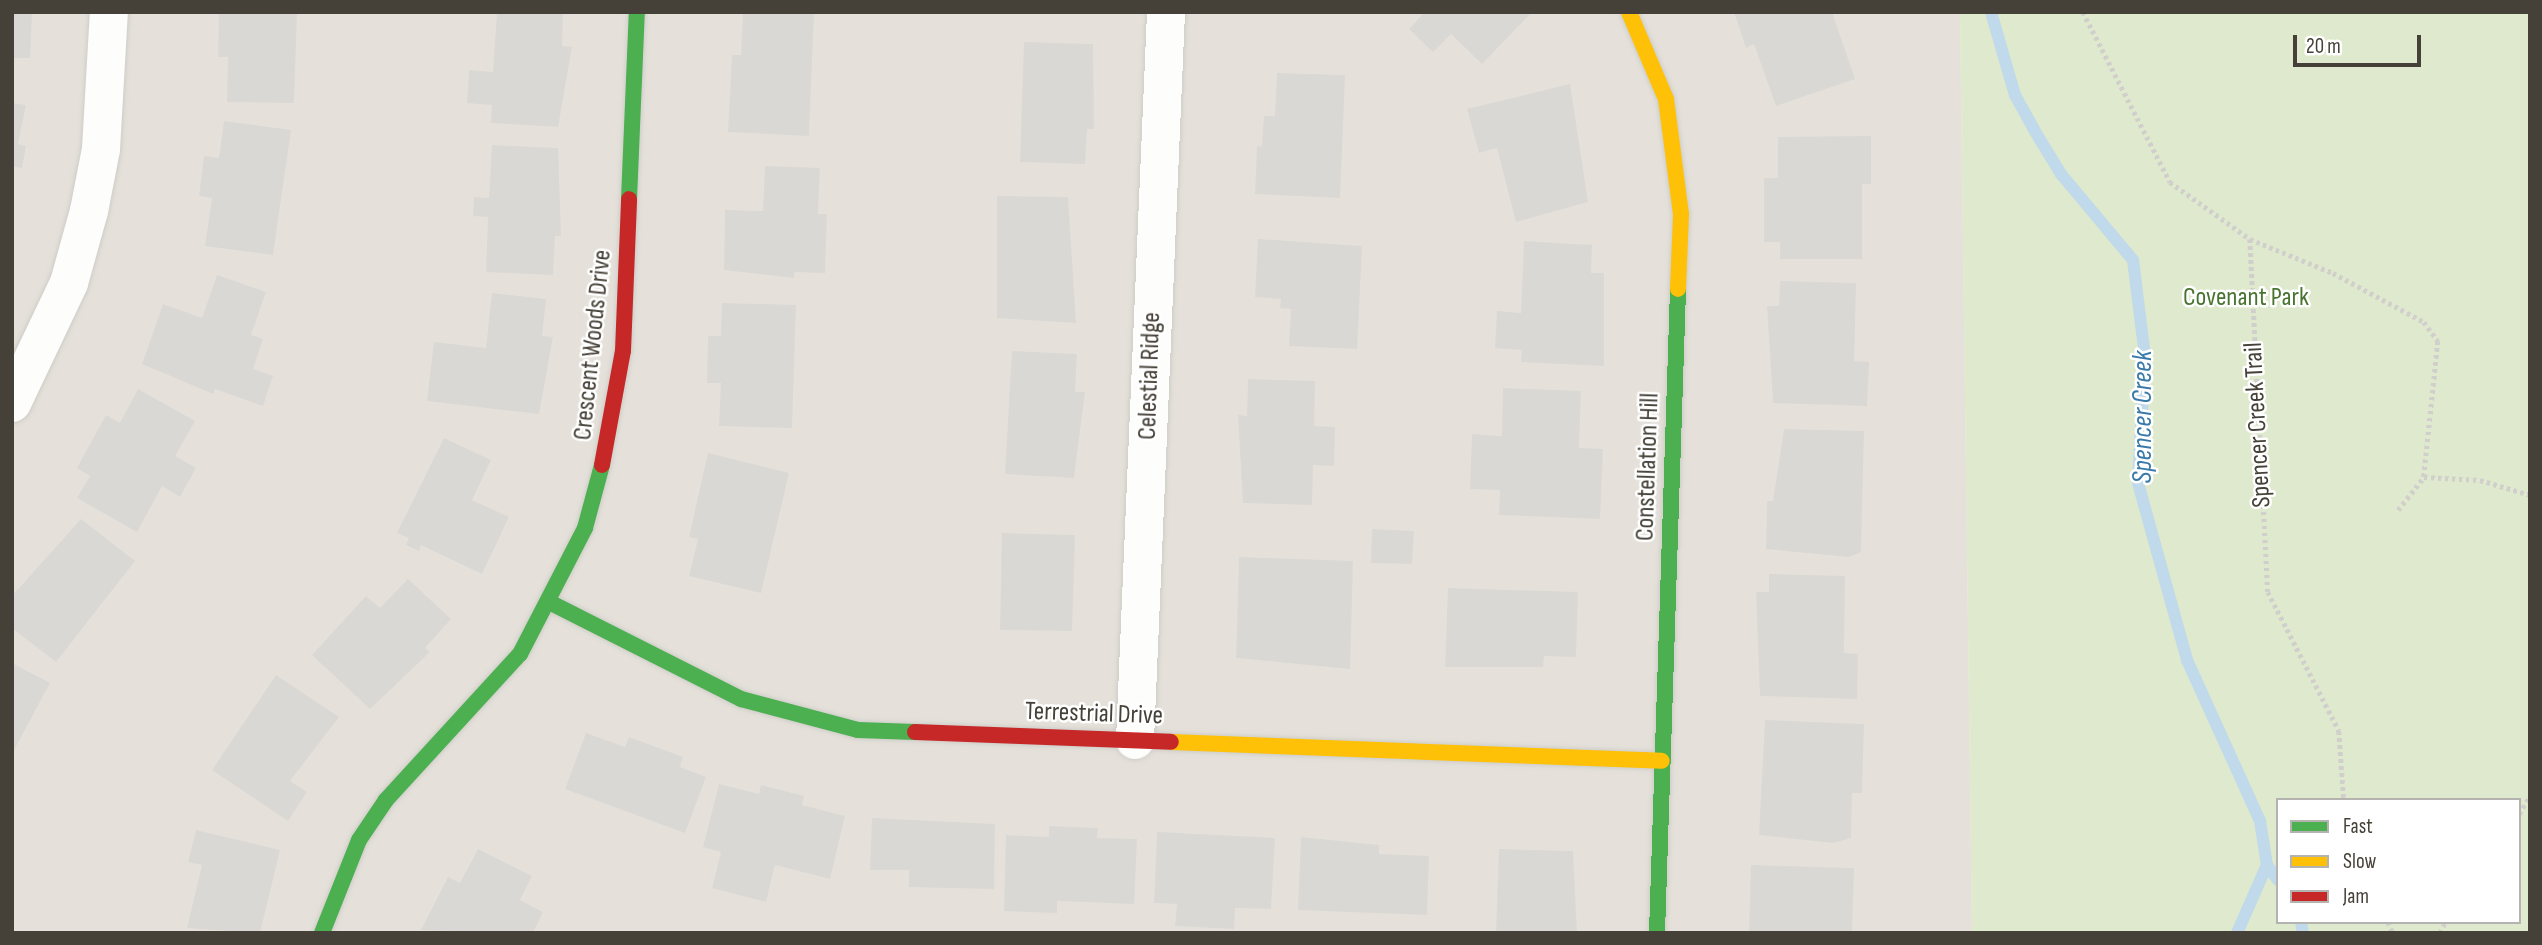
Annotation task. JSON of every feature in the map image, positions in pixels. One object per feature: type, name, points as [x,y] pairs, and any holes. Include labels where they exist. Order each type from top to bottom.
[{"type":"street","points":[[12,403],[69,283],[89,211],[101,149],[109,12]]},
{"type":"street","name":"Crescent Woods Drive","points":[[321,933],[338,880],[386,800],[520,654],[551,603],[585,528],[616,416],[637,12]]},
{"type":"street","name":"Celestial Ridge","points":[[1135,740],[1166,12]]},
{"type":"street","name":"Constellation Hill","points":[[1629,12],[1666,99],[1681,214],[1657,933]]},
{"type":"street","name":"Terrestrial Drive","points":[[551,603],[683,674],[795,717],[858,730],[1662,761]]},
{"type":"path","points":[[2083,12],[2170,182],[2250,239],[2333,272],[2413,316],[2438,341],[2424,477],[2398,510]]},
{"type":"path","name":"Spencer Creek Trail","points":[[2250,239],[2268,592],[2339,731],[2344,798]]},
{"type":"path","points":[[2424,477],[2480,480],[2530,495]]},
{"type":"shaded area","points":[[12,12],[1960,12],[1972,933],[12,933]]},
{"type":"green space","name":"Covenant Park","points":[[1960,12],[2530,12],[2530,933],[1972,933]]},
{"type":"building","points":[[12,12],[32,12],[30,58],[12,58]]},
{"type":"building","points":[[219,12],[297,12],[294,103],[227,102],[228,57],[218,57]]},
{"type":"building","points":[[497,12],[563,12],[562,46],[572,47],[558,127],[491,123],[492,105],[467,103],[469,70],[493,72]]},
{"type":"building","points":[[743,12],[814,12],[809,136],[728,132],[732,55],[741,55]]},
{"type":"building","points":[[1425,12],[1532,12],[1482,64],[1451,34],[1433,52],[1409,29]]},
{"type":"building","points":[[1734,12],[1832,12],[1855,79],[1776,106],[1754,44],[1746,48]]},
{"type":"building","points":[[1024,42],[1093,44],[1094,129],[1087,129],[1085,164],[1020,162]]},
{"type":"building","points":[[1277,73],[1345,75],[1340,198],[1255,194],[1257,146],[1262,147],[1264,116],[1275,116]]},
{"type":"building","points":[[1570,84],[1588,202],[1516,222],[1497,148],[1479,153],[1467,109]]},
{"type":"building","points":[[12,103],[26,105],[18,144],[26,146],[22,168],[12,166]]},
{"type":"building","points":[[224,121],[291,130],[273,255],[205,246],[212,198],[199,196],[204,156],[219,158]]},
{"type":"building","points":[[1871,136],[1871,184],[1862,184],[1862,259],[1780,259],[1780,242],[1764,242],[1764,178],[1778,178],[1778,137]]},
{"type":"building","points":[[492,145],[558,148],[561,236],[555,236],[553,275],[486,272],[488,217],[473,216],[474,197],[489,198]]},
{"type":"building","points":[[765,166],[820,168],[818,214],[827,214],[825,273],[794,272],[794,278],[724,270],[725,210],[763,211]]},
{"type":"building","points":[[997,196],[1068,197],[1076,323],[997,318]]},
{"type":"building","points":[[1258,239],[1362,246],[1357,349],[1289,346],[1291,309],[1280,308],[1281,299],[1255,297]]},
{"type":"building","points":[[1524,241],[1592,245],[1591,273],[1604,273],[1604,366],[1521,362],[1522,350],[1495,348],[1497,311],[1521,313]]},
{"type":"building","points":[[217,275],[266,292],[251,335],[263,339],[253,369],[273,376],[263,406],[215,389],[213,394],[142,364],[163,304],[202,318]]},
{"type":"building","points":[[1780,281],[1856,283],[1854,361],[1869,362],[1867,406],[1773,403],[1767,306],[1779,306]]},
{"type":"building","points":[[492,293],[546,299],[542,336],[553,337],[539,414],[427,401],[434,342],[486,348]]},
{"type":"building","points":[[722,303],[796,305],[792,428],[719,426],[721,383],[707,383],[708,336],[721,336]]},
{"type":"building","points":[[1012,351],[1077,354],[1075,392],[1085,392],[1074,478],[1005,474]]},
{"type":"building","points":[[1248,379],[1315,381],[1314,426],[1335,427],[1334,466],[1313,465],[1312,505],[1243,503],[1238,415],[1247,416]]},
{"type":"building","points":[[1503,388],[1581,391],[1579,448],[1603,449],[1600,519],[1499,515],[1500,490],[1470,489],[1472,434],[1502,436]]},
{"type":"building","points":[[138,389],[195,421],[175,456],[196,468],[180,497],[162,486],[137,532],[77,498],[90,476],[77,468],[106,415],[120,423]]},
{"type":"building","points":[[1784,429],[1864,431],[1861,552],[1849,557],[1766,549],[1767,501],[1773,501]]},
{"type":"building","points":[[444,438],[491,460],[472,500],[509,517],[482,574],[421,545],[419,551],[406,545],[409,538],[397,533]]},
{"type":"building","points":[[708,453],[789,473],[761,593],[689,576],[698,539],[689,537]]},
{"type":"building","points":[[81,519],[135,561],[56,662],[12,628],[12,596]]},
{"type":"building","points":[[1372,529],[1414,531],[1412,564],[1371,563]]},
{"type":"building","points":[[1002,533],[1075,535],[1072,631],[1000,630]]},
{"type":"building","points":[[1239,557],[1353,561],[1350,669],[1236,658]]},
{"type":"building","points":[[1769,574],[1845,576],[1844,653],[1858,654],[1857,699],[1760,696],[1756,592],[1769,592]]},
{"type":"building","points":[[408,579],[451,619],[425,648],[430,652],[370,709],[312,655],[366,596],[380,608]]},
{"type":"building","points":[[1448,588],[1578,592],[1576,657],[1544,656],[1543,667],[1445,667]]},
{"type":"building","points":[[12,663],[50,683],[12,754]]},
{"type":"building","points":[[276,675],[339,717],[290,781],[307,792],[288,821],[212,770]]},
{"type":"building","points":[[1765,720],[1864,724],[1862,793],[1852,793],[1851,838],[1833,843],[1759,835]]},
{"type":"building","points":[[586,733],[625,747],[629,737],[683,757],[680,767],[706,777],[685,833],[565,789]]},
{"type":"building","points":[[719,784],[759,794],[761,785],[804,796],[802,805],[845,816],[830,879],[775,865],[766,902],[712,888],[721,852],[703,847]]},
{"type":"building","points":[[872,818],[995,824],[994,889],[909,887],[909,870],[870,870]]},
{"type":"building","points":[[1049,826],[1098,828],[1097,838],[1137,839],[1134,904],[1057,901],[1057,913],[1004,911],[1006,835],[1049,837]]},
{"type":"building","points":[[196,830],[280,850],[260,933],[187,928],[202,865],[188,862]]},
{"type":"building","points":[[1157,832],[1275,838],[1271,909],[1235,908],[1234,929],[1175,926],[1177,904],[1154,903]]},
{"type":"building","points":[[1301,837],[1379,845],[1379,854],[1429,856],[1427,915],[1298,910]]},
{"type":"building","points":[[478,849],[532,876],[520,900],[543,912],[533,933],[421,930],[448,877],[460,883]]},
{"type":"building","points":[[1499,849],[1573,851],[1577,933],[1496,933]]},
{"type":"building","points":[[1751,865],[1854,868],[1852,933],[1749,933]]},
{"type":"waterway","name":"Spencer Creek","points":[[1991,12],[2015,95],[2033,128],[2061,174],[2133,260],[2145,356],[2138,483],[2187,660],[2260,821],[2267,865],[2276,877]]},
{"type":"waterway","points":[[2237,933],[2267,865]]},
{"type":"waterway","name":"Spencer Creek","points":[[2301,924],[2303,933]]},
{"type":"traffic: fast","points":[[629,199],[637,12]]},
{"type":"traffic: fast","points":[[1657,933],[1678,289]]},
{"type":"traffic: fast","points":[[322,933],[359,840],[386,800],[520,654],[585,528],[602,465]]},
{"type":"traffic: fast","points":[[551,603],[741,699],[858,730],[915,732]]},
{"type":"traffic: slow","points":[[1629,12],[1666,99],[1681,214],[1678,289]]},
{"type":"traffic: slow","points":[[1171,742],[1662,761]]},
{"type":"traffic: jam","points":[[602,465],[623,351],[629,199]]},
{"type":"traffic: jam","points":[[915,732],[1171,742]]}]
